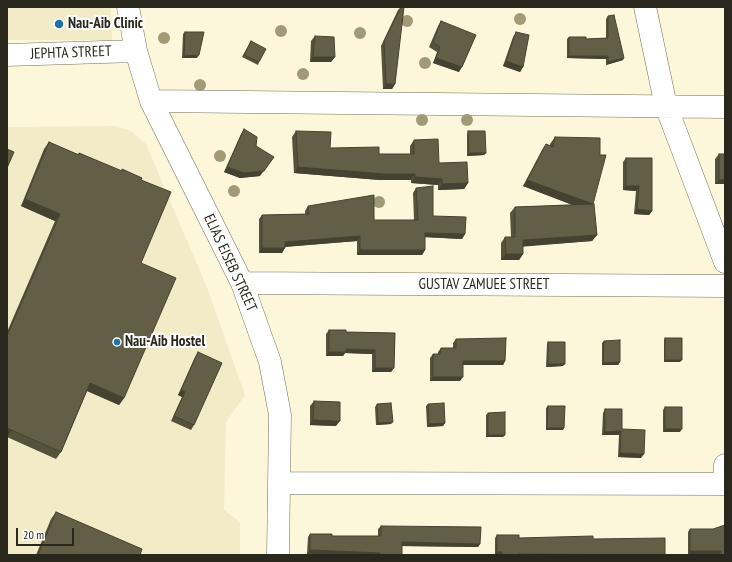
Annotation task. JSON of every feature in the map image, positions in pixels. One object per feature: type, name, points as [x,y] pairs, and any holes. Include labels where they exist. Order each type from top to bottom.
[{"type":"street","name":"ELIAS EISEB STREET","points":[[128,7],[136,51],[151,101],[242,283],[270,362],[280,415],[278,555]]},
{"type":"street","points":[[645,7],[666,106],[725,262]]},
{"type":"street","name":"JEPHTA STREET","points":[[7,55],[136,51]]},
{"type":"street","points":[[151,101],[725,107]]},
{"type":"street","name":"GUSTAV ZAMUEE STREET","points":[[242,283],[725,286]]},
{"type":"street","points":[[279,483],[725,478]]},
{"type":"shaded area","name":"Nau-Aib Clinic","points":[[7,7],[111,7],[112,40],[7,40]]},
{"type":"shaded area","name":"Nau-Aib Hostel","points":[[115,126],[131,131],[146,144],[208,290],[245,395],[226,422],[224,510],[240,522],[240,555],[7,555],[7,127]]},
{"type":"building","points":[[401,7],[404,7],[395,84],[386,84],[384,41]]},
{"type":"building","points":[[614,15],[624,58],[608,62],[608,56],[569,56],[569,37],[586,37],[586,39],[608,38],[608,16]]},
{"type":"building","points":[[441,21],[476,35],[462,67],[436,58],[440,47],[433,42]]},
{"type":"building","points":[[185,32],[204,32],[199,55],[184,56]]},
{"type":"building","points":[[516,32],[529,35],[523,67],[506,61]]},
{"type":"building","points":[[315,36],[334,37],[335,57],[313,57]]},
{"type":"building","points":[[251,41],[266,49],[259,62],[244,55]]},
{"type":"building","points":[[244,129],[257,137],[256,146],[274,157],[264,171],[244,173],[227,167]]},
{"type":"building","points":[[296,131],[331,132],[330,148],[379,147],[379,154],[414,154],[414,140],[438,139],[439,163],[467,162],[468,183],[442,184],[442,179],[415,177],[415,174],[384,174],[298,167]]},
{"type":"building","points":[[468,131],[485,131],[486,153],[469,153]]},
{"type":"building","points":[[555,137],[600,138],[600,155],[606,155],[593,204],[527,180],[546,144],[553,147]]},
{"type":"building","points":[[49,142],[122,171],[122,169],[142,178],[141,180],[171,192],[141,263],[176,278],[124,398],[90,383],[61,452],[7,428],[7,336],[60,214],[25,199]]},
{"type":"building","points":[[7,149],[14,152],[7,168]]},
{"type":"building","points":[[719,154],[725,154],[725,179],[719,180]]},
{"type":"building","points":[[626,158],[652,158],[652,211],[637,209],[639,186],[626,186]]},
{"type":"building","points":[[433,186],[433,216],[466,217],[465,234],[425,233],[425,250],[360,250],[360,236],[285,242],[285,248],[262,248],[262,215],[309,214],[308,206],[374,195],[374,220],[418,220],[416,188]]},
{"type":"building","points":[[594,204],[597,235],[523,240],[523,254],[506,254],[505,237],[515,237],[515,207]]},
{"type":"building","points":[[329,330],[346,330],[346,332],[395,333],[394,368],[375,368],[375,350],[346,349],[346,352],[329,352]]},
{"type":"building","points":[[506,338],[505,361],[463,361],[463,377],[433,377],[433,354],[440,354],[441,348],[456,348],[456,339]]},
{"type":"building","points":[[665,338],[682,338],[682,360],[665,360]]},
{"type":"building","points":[[620,340],[620,362],[603,363],[604,341]]},
{"type":"building","points":[[548,342],[565,342],[565,364],[548,364]]},
{"type":"building","points":[[198,352],[222,363],[194,425],[174,416],[185,392],[181,390]]},
{"type":"building","points":[[314,401],[340,402],[340,421],[313,420]]},
{"type":"building","points":[[391,403],[393,422],[378,423],[377,404]]},
{"type":"building","points":[[444,403],[445,423],[429,424],[428,404]]},
{"type":"building","points":[[548,406],[565,406],[564,428],[547,428]]},
{"type":"building","points":[[665,407],[682,407],[682,429],[665,429]]},
{"type":"building","points":[[605,409],[622,409],[622,429],[645,430],[644,454],[620,453],[621,431],[605,432]]},
{"type":"building","points":[[505,412],[505,435],[488,435],[488,413]]},
{"type":"building","points":[[56,512],[142,549],[140,555],[38,555]]},
{"type":"building","points":[[725,525],[725,555],[721,555],[721,551],[690,551],[690,529],[713,529]]},
{"type":"building","points":[[381,526],[481,527],[480,544],[402,542],[402,555],[310,550],[310,534],[332,534],[332,536],[381,536]]},
{"type":"building","points":[[497,535],[519,535],[519,538],[593,536],[593,539],[665,538],[665,555],[502,555],[502,552],[497,552]]},
{"type":"place","name":"Nau-Aib Clinic","points":[[59,24]]},
{"type":"place","name":"Nau-Aib Hostel","points":[[117,342]]}]
